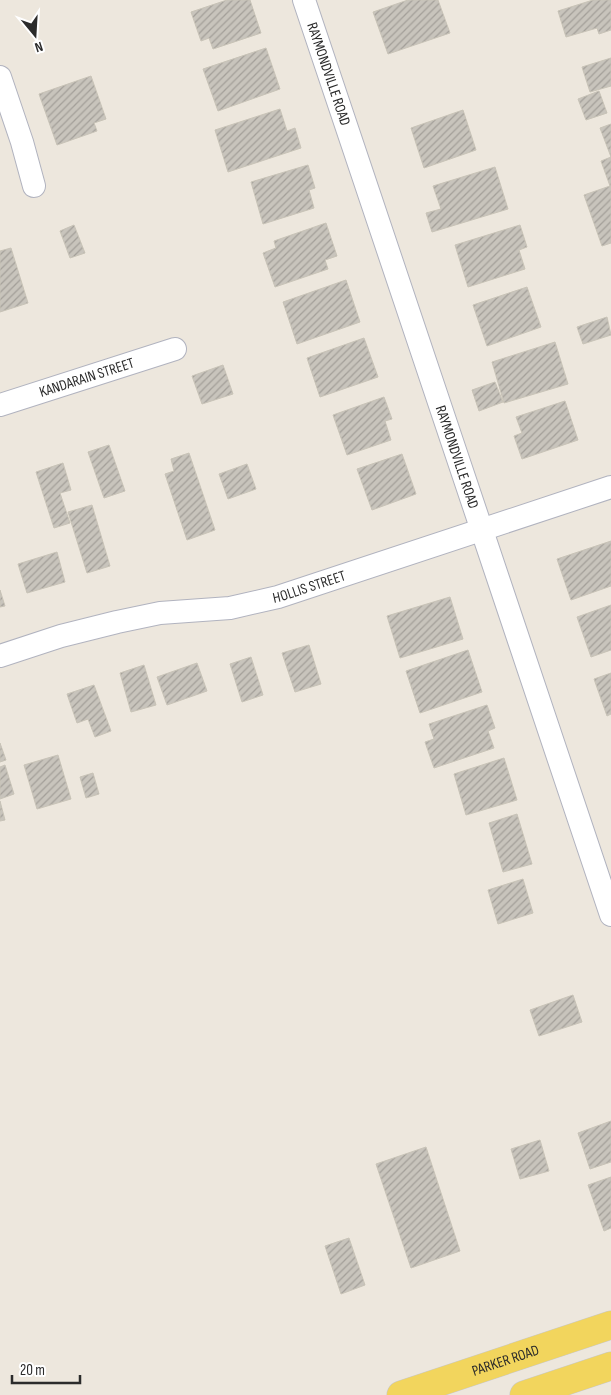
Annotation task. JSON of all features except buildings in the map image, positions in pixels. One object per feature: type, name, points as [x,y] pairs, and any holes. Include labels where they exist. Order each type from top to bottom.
[{"type":"main road","name":"PARKER ROAD","points":[[405,1394],[611,1325]]},
{"type":"main road","points":[[524,1395],[611,1366]]},
{"type":"street","name":"RAYMONDVILLE ROAD","points":[[304,0],[611,915]]},
{"type":"street","points":[[0,77],[22,142],[34,186]]},
{"type":"street","name":"KANDARAIN STREET","points":[[0,405],[175,349]]},
{"type":"street","name":"HOLLIS STREET","points":[[0,656],[60,636],[126,620],[160,613],[230,608],[255,603],[481,531],[611,487]]}]
